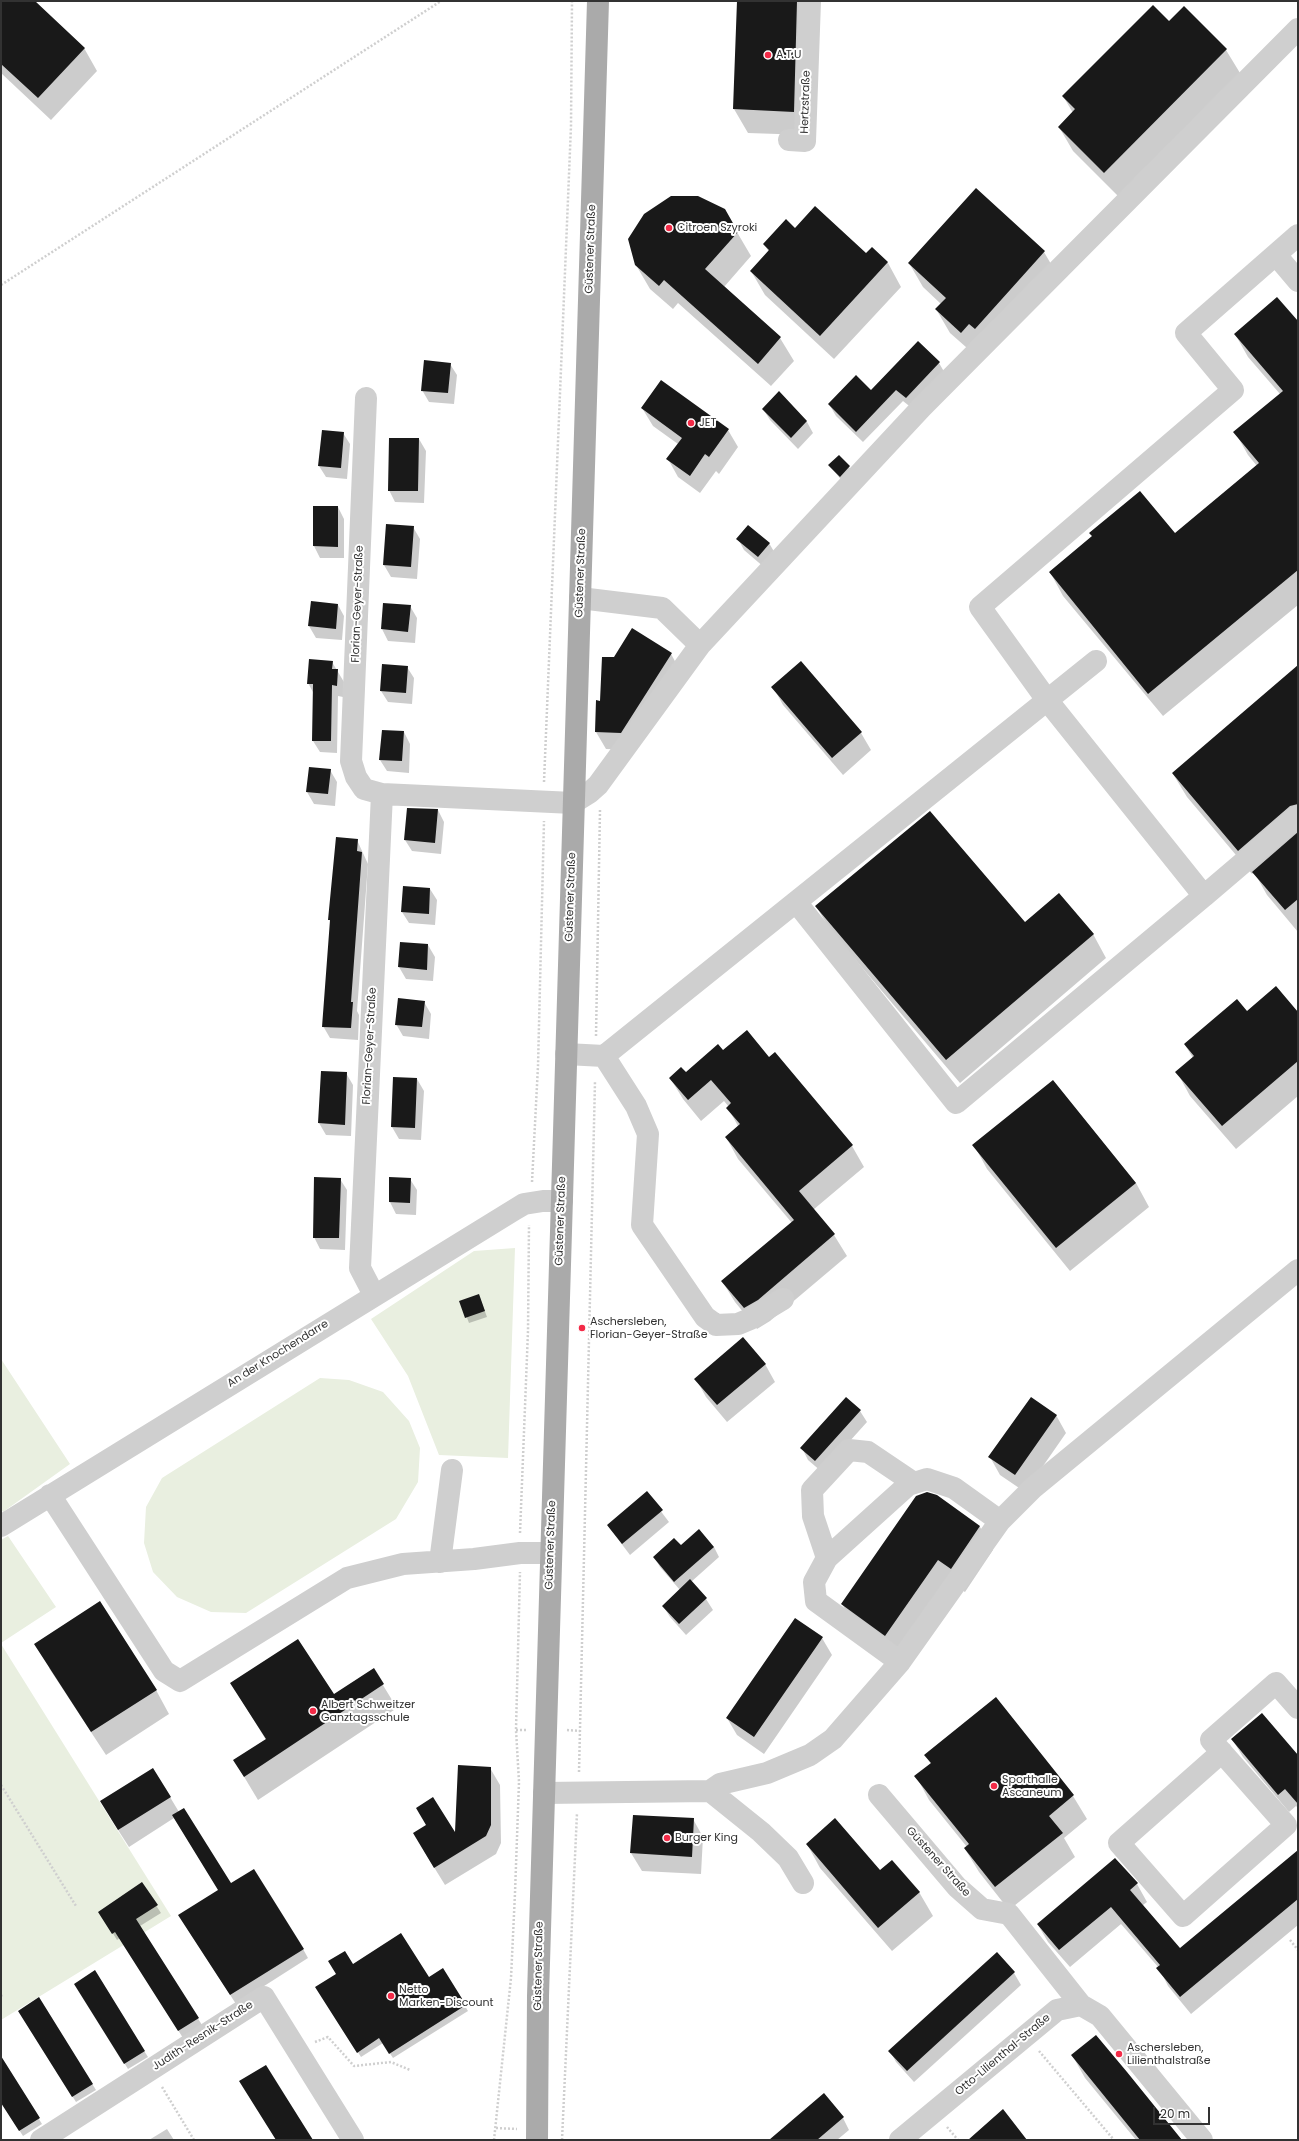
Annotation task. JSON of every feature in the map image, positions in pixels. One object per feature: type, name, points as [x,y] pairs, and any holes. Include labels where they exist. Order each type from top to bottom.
[{"type":"main road","name":"Güstener Straße","points":[[538,2140],[538,1996],[598,1]]},
{"type":"street","name":"Hertzstraße","points":[[789,140],[804,141],[810,1]]},
{"type":"street","points":[[573,803],[598,785],[700,645],[922,407],[1298,29]]},
{"type":"street","points":[[1204,896],[1047,700],[980,606],[1233,390],[1186,333],[1298,236]]},
{"type":"street","points":[[1276,255],[1298,281]]},
{"type":"street","name":"Florian-Geyer-Straße","points":[[366,398],[351,761],[356,777],[364,789],[382,794],[573,803]]},
{"type":"street","points":[[580,598],[662,608],[700,645]]},
{"type":"street","points":[[566,1054],[600,1056],[796,902],[1096,661]]},
{"type":"street","name":"Florian-Geyer-Straße","points":[[374,1295],[360,1268],[382,794]]},
{"type":"street","points":[[796,902],[956,1103],[1298,816]]},
{"type":"street","points":[[600,1056],[636,1106],[648,1134],[642,1225],[705,1317],[716,1325],[738,1324],[750,1319],[783,1299]]},
{"type":"street","name":"An der Knochendarre","points":[[1,1526],[50,1494],[514,1210],[530,1203],[562,1201]]},
{"type":"street","points":[[544,1793],[710,1791],[720,1784],[767,1773],[810,1755],[827,1743],[862,1708],[900,1662],[1000,1521],[1033,1488],[1298,1270]]},
{"type":"street","points":[[827,1558],[813,1516],[812,1490],[849,1450],[868,1452],[914,1483]]},
{"type":"street","points":[[440,1562],[452,1470]]},
{"type":"street","points":[[900,1662],[816,1601],[814,1582],[827,1558],[908,1485],[927,1479],[954,1488],[1000,1521]]},
{"type":"street","points":[[50,1494],[164,1671],[180,1681],[347,1578],[403,1564],[440,1562],[520,1553],[551,1553]]},
{"type":"street","points":[[1222,1752],[1119,1843],[1183,1916],[1286,1825],[1222,1752],[1211,1740],[1276,1683],[1298,1708]]},
{"type":"street","points":[[710,1791],[760,1832],[788,1858],[803,1883]]},
{"type":"street","name":"Güstener Straße","points":[[879,1795],[957,1887],[982,1909],[1009,1914],[1081,2005]]},
{"type":"street","name":"Judith-Resnik-Straße","points":[[41,2140],[264,1997],[353,2140]]},
{"type":"street","points":[[1081,2005],[1100,2016],[1202,2140]]},
{"type":"street","name":"Otto-Lilienthal-Straße","points":[[900,2140],[1057,2010],[1081,2005]]},
{"type":"path","points":[[1,285],[442,1]]},
{"type":"path","points":[[494,2140],[510,1978],[515,1893],[519,1782],[516,1730],[530,1203],[538,1066],[545,801],[544,745],[571,126],[572,1]]},
{"type":"path","points":[[562,2140],[578,1793],[600,1056],[600,813],[598,785]]},
{"type":"path","points":[[1,1786],[76,1906]]},
{"type":"path","points":[[1290,1940],[1298,1950]]},
{"type":"path","points":[[1026,2035],[1114,2140]]},
{"type":"path","points":[[297,2048],[328,2037],[354,2066],[391,2062],[410,2070]]},
{"type":"path","points":[[151,2069],[194,2140]]},
{"type":"green space","points":[[515,1248],[508,1458],[439,1455],[408,1376],[371,1319],[474,1251]]},
{"type":"green space","points":[[1,1359],[70,1464],[3,1512],[1,1509]]},
{"type":"green space","points":[[320,1378],[349,1380],[383,1392],[409,1421],[420,1448],[418,1482],[396,1519],[246,1613],[211,1612],[177,1597],[153,1572],[144,1543],[146,1507],[162,1478]]},
{"type":"green space","points":[[8,1536],[56,1607],[1,1643],[1,1540]]},
{"type":"green space","points":[[1,1644],[171,1916],[1,2020]]},
{"type":"building","points":[[1,1],[35,1],[85,48],[38,98],[1,64]]},
{"type":"building","name":"A.T.U","points":[[737,1],[797,1],[794,112],[733,109]]},
{"type":"building","points":[[1153,5],[1169,21],[1184,6],[1227,49],[1104,173],[1058,127],[1075,109],[1062,96]]},
{"type":"building","points":[[976,188],[1045,251],[975,329],[969,324],[961,333],[935,309],[946,298],[908,263]]},
{"type":"building","points":[[671,196],[698,196],[725,209],[738,232],[705,269],[781,337],[758,364],[664,280],[659,286],[635,265],[628,239],[644,214]]},
{"type":"building","points":[[815,206],[866,253],[872,247],[888,262],[820,336],[750,271],[769,250],[763,244],[786,219],[795,228]]},
{"type":"building","points":[[1277,297],[1298,321],[1298,570],[1148,694],[1049,572],[1092,536],[1089,533],[1140,491],[1175,533],[1259,463],[1233,432],[1283,391],[1234,334]]},
{"type":"building","points":[[918,341],[940,362],[906,398],[896,390],[856,432],[828,404],[856,375],[871,390]]},
{"type":"building","points":[[424,360],[451,363],[448,393],[421,391]]},
{"type":"building","name":"JET","points":[[661,380],[729,429],[709,457],[705,454],[690,476],[666,459],[682,438],[641,408]]},
{"type":"building","points":[[779,391],[807,421],[791,438],[762,409]]},
{"type":"building","points":[[322,430],[344,432],[341,468],[318,466]]},
{"type":"building","points":[[389,438],[419,438],[418,491],[388,491]]},
{"type":"building","points":[[839,455],[850,466],[840,477],[828,465]]},
{"type":"building","points":[[313,506],[338,506],[338,547],[313,546]]},
{"type":"building","points":[[386,524],[414,526],[411,567],[383,565]]},
{"type":"building","points":[[748,525],[770,543],[758,557],[736,539]]},
{"type":"building","points":[[311,601],[338,604],[336,629],[308,626]]},
{"type":"building","points":[[383,603],[411,605],[408,632],[381,629]]},
{"type":"building","points":[[632,628],[672,653],[621,733],[595,732],[596,700],[600,701],[602,657],[614,657]]},
{"type":"building","points":[[309,659],[333,661],[332,669],[338,669],[337,686],[332,685],[331,741],[312,741],[313,684],[307,684]]},
{"type":"building","points":[[801,661],[862,732],[832,758],[771,687]]},
{"type":"building","points":[[382,664],[408,666],[406,693],[380,691]]},
{"type":"building","points":[[1298,665],[1298,804],[1290,806],[1238,851],[1172,773]]},
{"type":"building","points":[[382,730],[404,731],[402,761],[379,760]]},
{"type":"building","points":[[309,767],[331,769],[328,794],[306,792]]},
{"type":"building","points":[[407,808],[438,809],[435,843],[404,840]]},
{"type":"building","points":[[930,811],[1025,922],[1059,893],[1094,934],[946,1060],[815,906]]},
{"type":"building","points":[[1298,832],[1298,899],[1285,910],[1252,872]]},
{"type":"building","points":[[336,837],[358,839],[357,851],[362,852],[351,1002],[353,1002],[351,1028],[322,1027],[330,920],[328,920]]},
{"type":"building","points":[[403,886],[430,888],[429,914],[401,912]]},
{"type":"building","points":[[400,942],[428,944],[427,970],[398,967]]},
{"type":"building","points":[[1276,986],[1298,1012],[1298,1061],[1222,1126],[1175,1072],[1194,1056],[1184,1044],[1237,999],[1247,1011]]},
{"type":"building","points":[[398,998],[425,1001],[422,1027],[395,1025]]},
{"type":"building","points":[[747,1030],[769,1057],[775,1052],[853,1145],[799,1191],[835,1234],[758,1300],[744,1308],[721,1281],[794,1220],[725,1137],[740,1124],[726,1108],[731,1103],[711,1080],[688,1100],[669,1078],[681,1067],[686,1072],[718,1044],[723,1050]]},
{"type":"building","points":[[321,1071],[347,1072],[345,1125],[318,1123]]},
{"type":"building","points":[[393,1077],[417,1078],[415,1128],[391,1127]]},
{"type":"building","points":[[1053,1080],[1136,1183],[1056,1248],[972,1145]]},
{"type":"building","points":[[314,1177],[341,1178],[339,1238],[313,1238]]},
{"type":"building","points":[[389,1177],[411,1178],[410,1203],[389,1202]]},
{"type":"building","points":[[479,1294],[485,1311],[465,1318],[459,1301]]},
{"type":"building","points":[[743,1337],[766,1364],[717,1405],[694,1379]]},
{"type":"building","points":[[846,1397],[861,1410],[815,1461],[800,1448]]},
{"type":"building","points":[[1031,1397],[1057,1415],[1015,1475],[988,1457]]},
{"type":"building","points":[[647,1491],[663,1510],[622,1544],[607,1525]]},
{"type":"building","points":[[927,1492],[937,1495],[980,1526],[951,1569],[938,1560],[885,1636],[841,1604],[916,1496]]},
{"type":"building","points":[[699,1529],[714,1547],[674,1582],[653,1557],[674,1538],[681,1545]]},
{"type":"building","points":[[690,1579],[707,1598],[679,1624],[662,1606]]},
{"type":"building","points":[[100,1601],[157,1690],[91,1732],[34,1644]]},
{"type":"building","points":[[795,1618],[823,1637],[754,1737],[726,1718]]},
{"type":"building","name":"Albert Schweitzer Ganztagsschule","points":[[298,1639],[334,1694],[374,1668],[384,1684],[244,1777],[233,1760],[266,1739],[230,1683]]},
{"type":"building","name":"Sporthalle Ascaneum","points":[[996,1697],[1074,1795],[1049,1816],[1063,1833],[995,1887],[964,1848],[969,1844],[914,1776],[931,1763],[924,1755]]},
{"type":"building","points":[[1262,1713],[1298,1755],[1298,1804],[1285,1789],[1278,1795],[1231,1739]]},
{"type":"building","points":[[458,1765],[491,1767],[491,1825],[486,1836],[434,1868],[413,1833],[426,1825],[416,1808],[433,1797],[455,1832]]},
{"type":"building","points":[[153,1768],[171,1797],[118,1830],[100,1801]]},
{"type":"building","points":[[184,1808],[231,1883],[254,1869],[304,1949],[230,1995],[178,1915],[218,1890],[172,1815]]},
{"type":"building","points":[[633,1815],[694,1818],[692,1857],[630,1853]]},
{"type":"building","points":[[835,1818],[880,1870],[892,1860],[920,1892],[878,1928],[806,1844]]},
{"type":"building","points":[[1298,1850],[1298,1899],[1180,1997],[1156,1968],[1160,1965],[1111,1907],[1059,1950],[1037,1924],[1115,1858],[1138,1883],[1130,1890],[1180,1948]]},
{"type":"building","points":[[142,1882],[158,1905],[136,1919],[199,2018],[178,2031],[115,1932],[112,1934],[98,1912]]},
{"type":"building","name":"Netto Marken-Discount","points":[[401,1933],[429,1977],[443,1968],[466,2005],[389,2054],[379,2038],[357,2053],[315,1987],[336,1974],[328,1961],[345,1951],[353,1964]]},
{"type":"building","points":[[997,1952],[1015,1972],[907,2071],[888,2051]]},
{"type":"building","points":[[95,1970],[145,2051],[124,2064],[74,1984]]},
{"type":"building","points":[[39,1997],[93,2084],[72,2097],[18,2011]]},
{"type":"building","points":[[1096,2035],[1182,2140],[1140,2140],[1071,2055]]},
{"type":"building","points":[[1,2056],[40,2118],[19,2131],[1,2103]]},
{"type":"building","points":[[266,2065],[313,2140],[276,2140],[239,2081]]},
{"type":"building","points":[[824,2093],[844,2117],[817,2140],[769,2140]]},
{"type":"building","points":[[1003,2109],[1027,2140],[968,2140]]},
{"type":"place","name":"A.T.U","points":[[768,55]]},
{"type":"place","name":"Citroen Szyroki","points":[[669,228]]},
{"type":"place","name":"JET","points":[[691,423]]},
{"type":"place","name":"Aschersleben, Florian-Geyer-Straße","points":[[582,1328]]},
{"type":"place","name":"Albert Schweitzer Ganztagsschule","points":[[313,1711]]},
{"type":"place","name":"Sporthalle Ascaneum","points":[[994,1786]]},
{"type":"place","name":"Burger King","points":[[667,1838]]},
{"type":"place","name":"Netto Marken-Discount","points":[[391,1996]]},
{"type":"place","name":"Aschersleben, Lilienthalstraße","points":[[1119,2054]]}]
